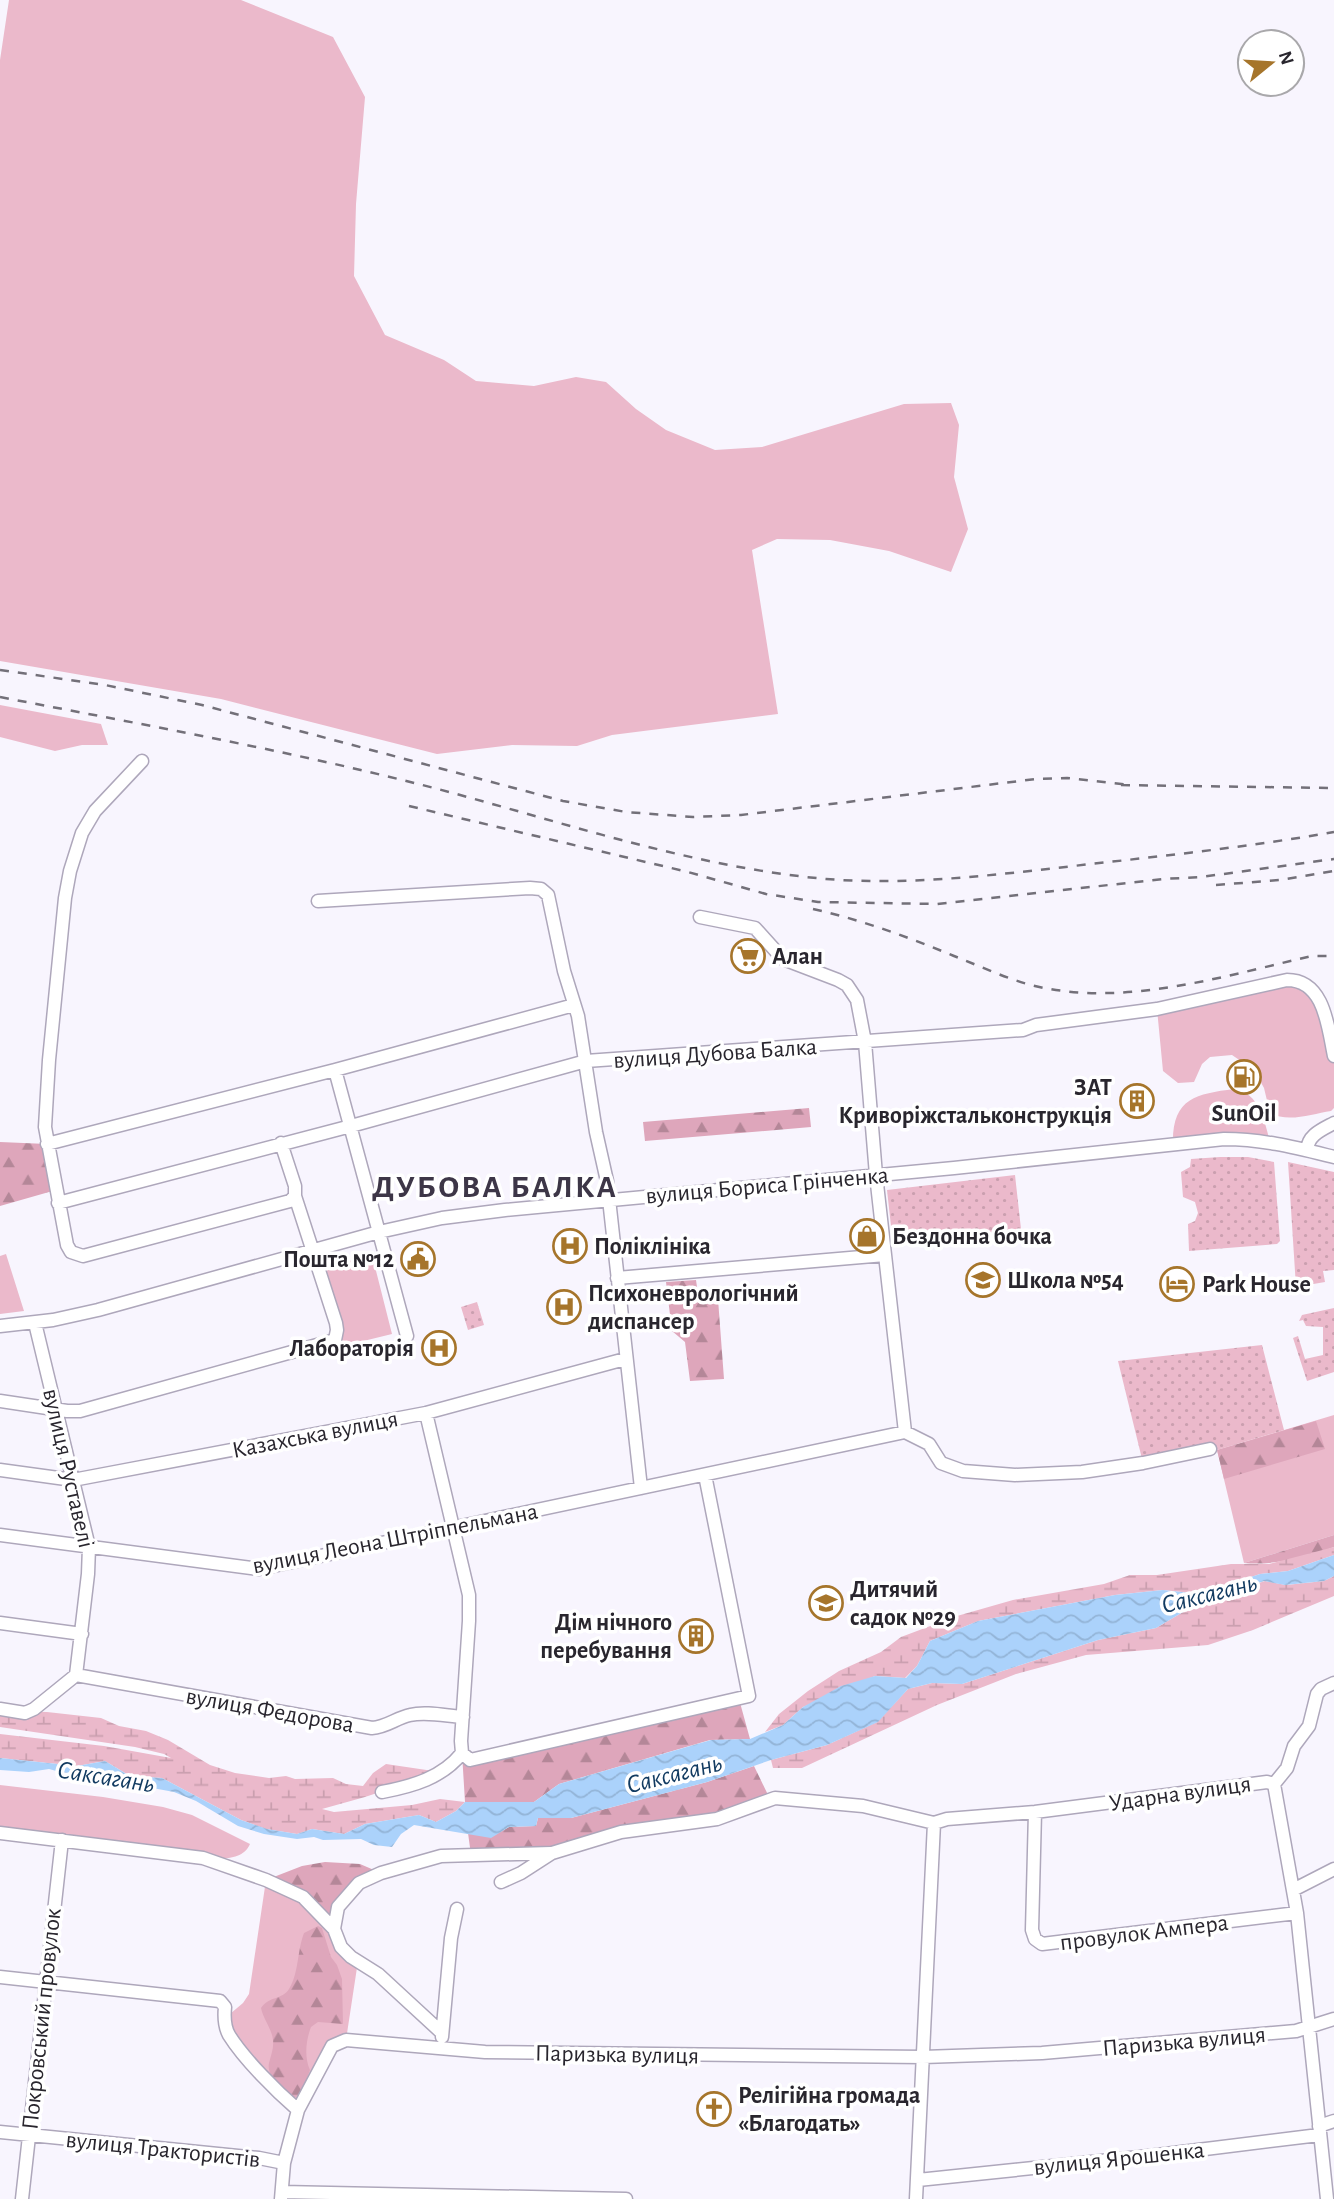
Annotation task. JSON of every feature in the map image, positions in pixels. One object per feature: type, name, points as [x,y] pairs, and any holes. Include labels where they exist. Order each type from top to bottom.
[{"type":"street","points":[[142,761],[95,811],[82,833],[70,870],[49,1060],[45,1127],[67,1245],[71,1251],[81,1256],[290,1200],[295,1196]]},
{"type":"street","points":[[318,901],[530,888],[541,889],[548,895],[564,971],[575,1005],[609,1200],[640,1488]]},
{"type":"street","points":[[700,917],[755,928],[789,962],[847,985],[857,1000],[865,1042],[876,1175],[905,1432],[929,1444],[941,1463],[963,1471],[1015,1475],[1082,1472],[1210,1449]]},
{"type":"street","name":"вулиця Дубова Балка","points":[[58,1203],[586,1061],[1023,1030],[1036,1025],[1157,1009],[1294,980],[1309,987],[1316,994],[1322,1006],[1334,1056]]},
{"type":"street","points":[[47,1144],[575,1005]]},
{"type":"street","points":[[335,1070],[407,1336]]},
{"type":"street","points":[[1307,1150],[1311,1137],[1334,1123]]},
{"type":"street","name":"вулиця Бориса Грінченка","points":[[0,1326],[35,1323],[98,1310],[379,1232],[462,1215],[1224,1139],[1250,1139],[1334,1157]]},
{"type":"street","points":[[0,1401],[80,1411],[335,1340],[336,1323],[312,1252],[281,1143]]},
{"type":"street","points":[[617,1278],[886,1255]]},
{"type":"street","name":"вулиця Руставелі","points":[[35,1323],[89,1547],[76,1675]]},
{"type":"street","name":"Казахська вулиця","points":[[0,1470],[73,1480],[426,1412],[625,1359]]},
{"type":"street","points":[[426,1412],[469,1595],[461,1741],[463,1753],[470,1759],[750,1696],[705,1475]]},
{"type":"street","name":"вулиця Леона Штріппельмана","points":[[0,1535],[259,1569],[905,1432]]},
{"type":"street","points":[[0,1623],[82,1634]]},
{"type":"street","points":[[0,1709],[25,1713],[34,1709],[76,1675]]},
{"type":"street","name":"вулиця Федорова","points":[[76,1675],[372,1728],[383,1727],[415,1713],[463,1717]]},
{"type":"street","points":[[1274,1784],[1287,1769],[1294,1746],[1309,1726],[1321,1689],[1334,1683]]},
{"type":"street","points":[[382,1793],[411,1786],[435,1776],[453,1765],[463,1753]]},
{"type":"street","name":"Ударна вулиця","points":[[501,1882],[552,1853],[621,1832],[717,1819],[775,1798],[863,1806],[934,1823],[947,1819],[1035,1812],[1267,1782],[1274,1784],[1297,1913],[1327,2199]]},
{"type":"street","name":"провулок Ампера","points":[[1035,1812],[1032,1930],[1035,1939],[1042,1944],[1297,1913]]},
{"type":"street","points":[[916,2199],[934,1823]]},
{"type":"street","points":[[0,1833],[203,1858],[266,1880],[303,1897],[334,1929],[341,1947],[378,1974],[442,2033]]},
{"type":"street","name":"Покровський провулок","points":[[22,2199],[62,1840]]},
{"type":"street","points":[[334,1929],[338,1907],[359,1883],[381,1873],[452,1855],[552,1853]]},
{"type":"street","points":[[1293,1890],[1334,1869]]},
{"type":"street","points":[[443,2050],[442,2033],[451,1938],[457,1909]]},
{"type":"street","points":[[0,1977],[220,2001],[225,2007],[224,2019],[229,2034],[274,2090],[298,2110],[284,2163],[281,2195],[626,2199]]},
{"type":"street","name":"Паризька вулиця","points":[[298,2110],[332,2046],[339,2042],[358,2040],[443,2050],[608,2055],[923,2057],[1042,2053],[1296,2031],[1334,2019]]},
{"type":"street","name":"вулиця Ярошенка","points":[[918,2180],[1149,2156],[1319,2130],[1334,2121]]},
{"type":"street","name":"вулиця Трактористів","points":[[0,2132],[259,2158],[284,2163]]},
{"type":"green space","points":[[9,0],[241,0],[333,37],[365,97],[356,204],[354,276],[385,335],[444,360],[476,381],[534,386],[576,377],[606,382],[636,409],[666,430],[715,450],[762,447],[904,404],[951,403],[959,425],[954,477],[968,529],[951,572],[889,551],[830,540],[777,539],[752,550],[778,714],[612,735],[577,746],[512,745],[437,754],[221,699],[0,661],[0,60]]},
{"type":"green space","points":[[0,705],[101,724],[108,745],[82,745],[55,751],[0,737]]},
{"type":"green space","points":[[1287,980],[1309,987],[1334,1056],[1334,1108],[1331,1111],[1292,1118],[1270,1113],[1264,1088],[1254,1070],[1232,1055],[1210,1057],[1202,1064],[1194,1082],[1178,1083],[1163,1071],[1157,1009]]},
{"type":"green space","points":[[1234,1089],[1243,1091],[1260,1109],[1270,1142],[1173,1144],[1177,1117],[1189,1101],[1208,1093]]},
{"type":"green space","points":[[809,1108],[811,1127],[645,1141],[643,1122]]},
{"type":"green space","points":[[0,1142],[47,1144],[56,1190],[0,1206]]},
{"type":"green space","points":[[1248,1157],[1274,1162],[1280,1241],[1277,1244],[1189,1251],[1188,1224],[1195,1221],[1198,1213],[1195,1202],[1183,1197],[1181,1172],[1190,1167],[1191,1159]]},
{"type":"green space","points":[[1288,1162],[1334,1172],[1334,1270],[1323,1271],[1325,1282],[1296,1287]]},
{"type":"green space","points":[[1015,1175],[1021,1229],[893,1244],[887,1190]]},
{"type":"green space","points":[[6,1254],[24,1311],[0,1314],[0,1256]]},
{"type":"green space","points":[[372,1255],[392,1334],[343,1346],[324,1267]]},
{"type":"green space","points":[[696,1280],[699,1301],[718,1299],[724,1379],[690,1381],[685,1342],[672,1331],[666,1282]]},
{"type":"green space","points":[[477,1302],[484,1325],[468,1330],[461,1307]]},
{"type":"green space","points":[[1334,1308],[1334,1372],[1307,1381],[1293,1338],[1298,1336],[1305,1359],[1323,1355],[1323,1327],[1306,1326],[1303,1320],[1299,1321],[1302,1315]]},
{"type":"green space","points":[[1262,1345],[1284,1430],[1217,1450],[1143,1463],[1118,1361]]},
{"type":"green space","points":[[1334,1415],[1334,1535],[1244,1563],[1217,1450]]},
{"type":"green space","points":[[1316,1421],[1325,1449],[1224,1479],[1217,1450]]},
{"type":"green space","points":[[1334,1535],[1334,1547],[1312,1554],[1278,1562],[1244,1563]]},
{"type":"green space","points":[[1334,1547],[1334,1555],[1288,1571],[1260,1574],[1200,1594],[1163,1590],[1115,1595],[978,1621],[930,1641],[917,1666],[905,1678],[875,1676],[803,1707],[783,1725],[765,1732],[779,1714],[839,1671],[881,1652],[901,1637],[957,1616],[1013,1600],[1104,1584],[1130,1575],[1157,1575],[1231,1564],[1269,1564]]},
{"type":"green space","points":[[1334,1576],[1334,1596],[1253,1630],[1208,1645],[1086,1655],[1016,1674],[937,1705],[802,1768],[773,1768],[771,1760],[827,1745],[877,1722],[908,1689],[932,1683],[962,1684],[1098,1640],[1156,1628],[1200,1602],[1265,1581],[1286,1585],[1324,1581]]},
{"type":"green space","points":[[739,1699],[750,1739],[710,1740],[559,1784],[534,1802],[465,1802],[462,1753],[470,1759]]},
{"type":"green space","points":[[0,1711],[47,1712],[101,1718],[168,1740],[210,1765],[235,1773],[269,1778],[333,1778],[346,1784],[363,1786],[373,1773],[386,1764],[440,1772],[322,1809],[334,1812],[412,1805],[440,1799],[465,1802],[456,1811],[436,1822],[419,1815],[365,1824],[344,1834],[312,1829],[297,1834],[266,1829],[241,1820],[162,1778],[130,1776],[105,1761],[77,1766],[0,1758],[0,1734],[104,1746],[171,1758],[135,1747],[0,1727]]},
{"type":"green space","points":[[754,1766],[770,1799],[736,1813],[621,1832],[552,1853],[471,1855],[468,1833],[491,1837],[509,1827],[536,1826],[538,1818],[571,1818],[707,1782]]},
{"type":"green space","points":[[0,1785],[163,1807],[192,1815],[250,1844],[242,1854],[236,1856],[203,1858],[0,1833]]},
{"type":"green space","points":[[325,1862],[360,1864],[381,1873],[338,1907],[334,1929],[303,1897],[266,1880],[302,1866]]},
{"type":"green space","points":[[266,1880],[303,1897],[358,1961],[346,2040],[339,2042],[298,2110],[274,2089],[224,2019],[243,2003],[249,1994]]},
{"type":"green space","points":[[318,1926],[322,1928],[331,1957],[342,1979],[343,2024],[318,2022],[311,2027],[306,2048],[310,2070],[301,2094],[295,2097],[285,2091],[270,2073],[273,2040],[261,2008],[289,1989],[295,1976],[304,1933]]},
{"type":"water","name":"Саксагань","points":[[1334,1555],[1334,1576],[1324,1581],[1285,1585],[1264,1581],[1200,1602],[1156,1628],[1098,1640],[962,1684],[932,1683],[908,1689],[878,1722],[827,1745],[771,1760],[707,1782],[571,1818],[538,1818],[536,1826],[509,1827],[491,1838],[414,1825],[401,1834],[392,1847],[374,1845],[361,1839],[297,1839],[264,1834],[238,1826],[196,1801],[129,1779],[49,1769],[29,1772],[0,1770],[0,1758],[77,1766],[105,1761],[130,1776],[162,1778],[241,1820],[267,1829],[297,1834],[312,1829],[344,1834],[365,1824],[419,1815],[436,1822],[456,1811],[465,1802],[534,1802],[559,1784],[711,1740],[750,1739],[783,1725],[803,1707],[841,1686],[875,1676],[906,1678],[917,1666],[930,1641],[978,1621],[1115,1595],[1163,1590],[1200,1594],[1260,1574],[1288,1571]]},
{"type":"railway","points":[[0,670],[105,685],[202,705],[563,801],[626,812],[693,817],[741,815],[1036,779],[1067,778],[1130,785]]},
{"type":"railway","points":[[0,697],[326,762],[434,788],[628,842],[726,865],[826,879],[892,881],[991,875],[1213,850],[1334,832]]},
{"type":"railway","points":[[1121,785],[1334,788]]},
{"type":"railway","points":[[409,806],[688,872],[766,894],[818,902],[937,904],[1201,877],[1334,859]]},
{"type":"railway","points":[[1216,885],[1280,880],[1334,871]]},
{"type":"railway","points":[[813,909],[885,930],[1025,983],[1083,993],[1149,990],[1215,979],[1312,956],[1334,956]]},
{"type":"place","name":"Алан","points":[[748,956]]},
{"type":"place","name":"SunOil","points":[[1244,1077]]},
{"type":"place","name":"ЗАТ Криворіжстальконструкція","points":[[1137,1101]]},
{"type":"place","name":"Бездонна бочка","points":[[867,1236]]},
{"type":"place","name":"Поліклініка","points":[[570,1246]]},
{"type":"place","name":"Пошта №12","points":[[418,1259]]},
{"type":"place","name":"Школа №54","points":[[983,1280]]},
{"type":"place","name":"Park House","points":[[1177,1284]]},
{"type":"place","name":"Психоневрологічний диспансер","points":[[564,1307]]},
{"type":"place","name":"Лабораторія","points":[[439,1348]]},
{"type":"place","name":"Дитячий садок №29","points":[[826,1603]]},
{"type":"place","name":"Дім нічного перебування","points":[[696,1636]]},
{"type":"place","name":"Релігійна громада «Благодать»","points":[[714,2109]]},
{"type":"district","name":"ДУБОВА БАЛКА","points":[[495,1186]]}]
